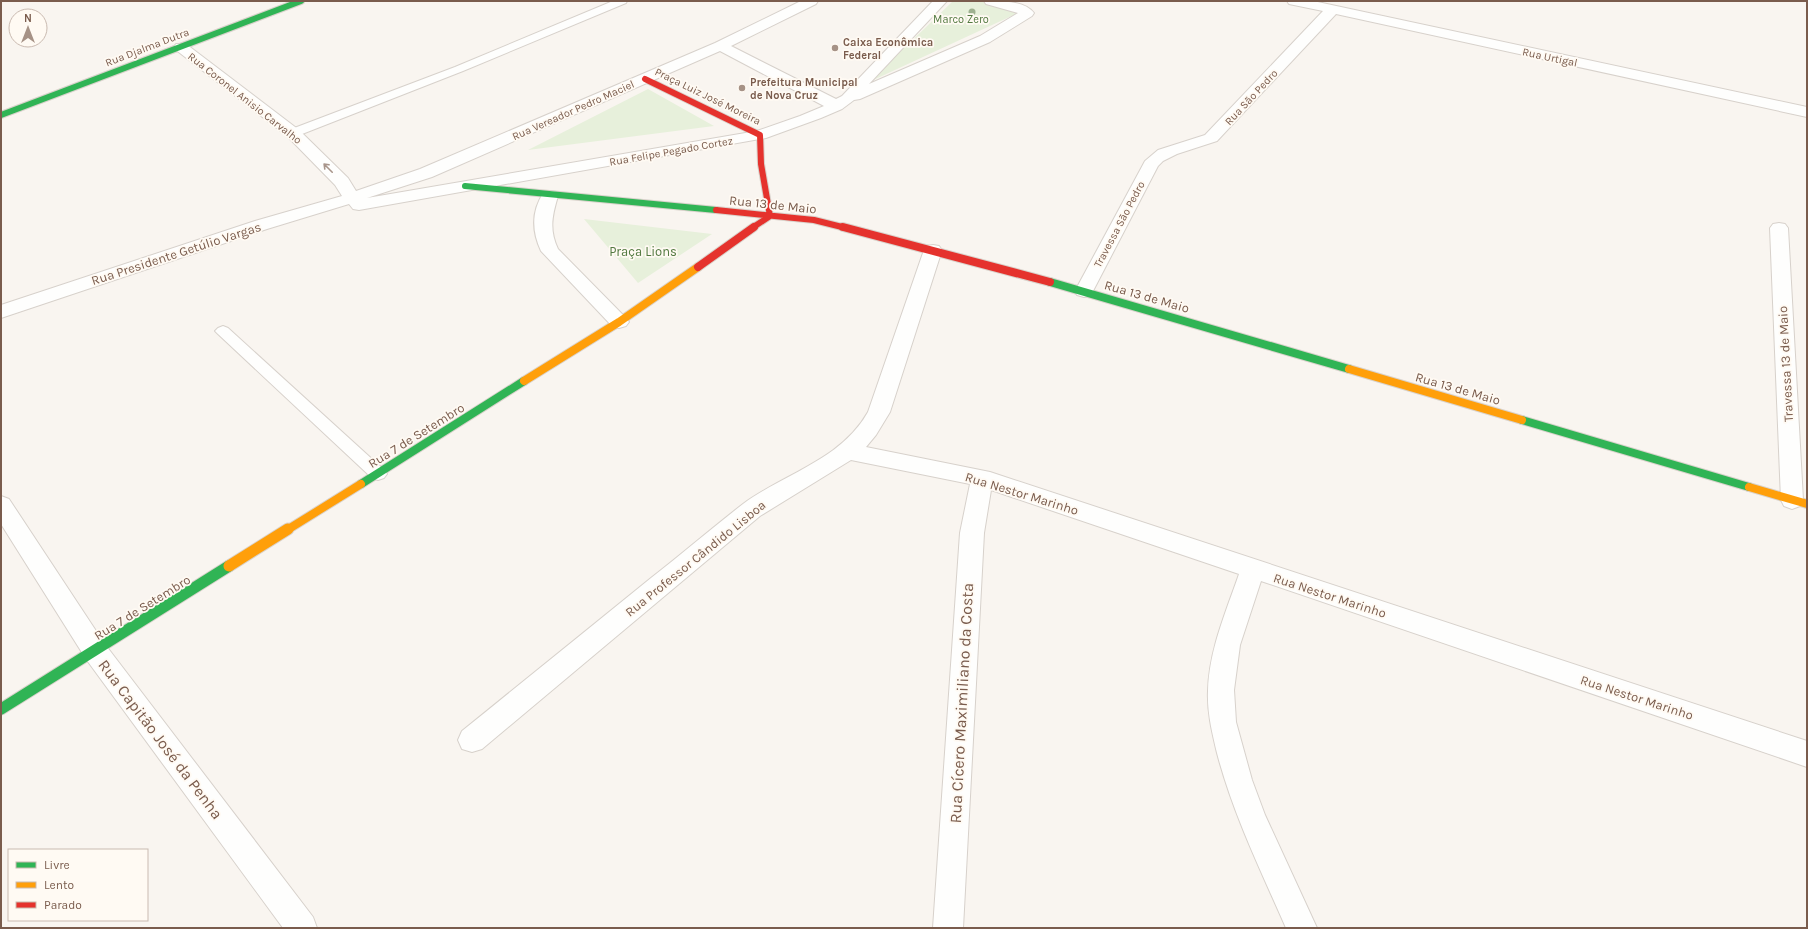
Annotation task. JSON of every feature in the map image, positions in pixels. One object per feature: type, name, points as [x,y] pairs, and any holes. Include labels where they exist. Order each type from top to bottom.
[{"type":"street","name":"Rua Djalma Dutra","points":[[1,114],[301,1]]},
{"type":"street","name":"Rua Vereador Pedro Maciel","points":[[354,201],[426,173],[720,46],[811,1]]},
{"type":"street","name":"Rua Felipe Pegado Cortez","points":[[354,201],[362,204],[760,135],[813,116],[842,102],[940,1]]},
{"type":"street","points":[[720,46],[842,102],[985,39],[1026,15],[1026,12],[1021,9],[991,1]]},
{"type":"street","name":"Rua Urtigal","points":[[1294,1],[1807,112]]},
{"type":"street","name":"Rua São Pedro","points":[[1155,158],[1166,152],[1197,144],[1211,138],[1332,10]]},
{"type":"street","name":"Rua Coronel Anisio Carvalho","points":[[181,47],[293,133],[342,182],[354,201]]},
{"type":"street","name":"Praça Luiz José Moreira","points":[[645,78],[760,135]]},
{"type":"street","points":[[760,135],[761,164],[770,216]]},
{"type":"street","name":"Travessa São Pedro","points":[[1084,291],[1155,158]]},
{"type":"street","name":"Rua 13 de Maio","points":[[465,186],[550,196],[806,218],[933,250],[1084,291],[1799,502]]},
{"type":"street","points":[[550,196],[542,222],[543,237],[550,251],[619,322]]},
{"type":"street","name":"Rua Presidente Getúlio Vargas","points":[[1,312],[261,225],[354,201]]},
{"type":"street","name":"Rua 7 de Setembro","points":[[1,709],[619,322],[770,216]]},
{"type":"street","name":"Travessa 13 de Maio","points":[[1779,228],[1799,502]]},
{"type":"street","name":"Rua Professor Cândido Lisboa","points":[[472,740],[754,509],[848,451],[874,422],[933,250]]},
{"type":"street","name":"Rua Nestor Marinho","points":[[848,451],[982,478],[1807,754]]},
{"type":"street","name":"Rua Cícero Maximiliano da Costa","points":[[948,928],[972,533],[982,478]]},
{"type":"street","name":"Rua Capitão José da Penha","points":[[1,505],[95,651],[302,928]]},
{"type":"street","points":[[1253,569],[1227,645],[1221,690],[1223,722],[1238,780],[1252,818],[1304,927]]},
{"type":"lane","points":[[293,133],[459,69],[622,1]]},
{"type":"lane","points":[[223,331],[378,474]]},
{"type":"green space","name":"Marco Zero","points":[[953,1],[981,1],[1018,13],[869,82]]},
{"type":"green space","points":[[648,89],[714,126],[528,150]]},
{"type":"green space","name":"Praça Lions","points":[[584,219],[712,234],[638,283]]},
{"type":"traffic: fast","points":[[1,115],[301,1]]},
{"type":"traffic: fast","points":[[465,186],[716,210]]},
{"type":"traffic: fast","points":[[1050,282],[1349,369]]},
{"type":"traffic: fast","points":[[361,484],[524,381]]},
{"type":"traffic: fast","points":[[1522,420],[1749,487]]},
{"type":"traffic: fast","points":[[1,709],[229,566]]},
{"type":"traffic: slow","points":[[524,381],[619,322],[698,267]]},
{"type":"traffic: slow","points":[[1349,369],[1522,420]]},
{"type":"traffic: slow","points":[[229,566],[361,484]]},
{"type":"traffic: slow","points":[[1749,487],[1807,504]]},
{"type":"traffic: jam","points":[[645,79],[760,135],[761,164],[770,216],[698,267]]},
{"type":"traffic: jam","points":[[716,210],[814,220],[1050,282]]},
{"type":"place","name":"Caixa Econômica Federal","points":[[835,48]]},
{"type":"place","name":"Prefeitura Municipal de Nova Cruz","points":[[742,88]]}]
